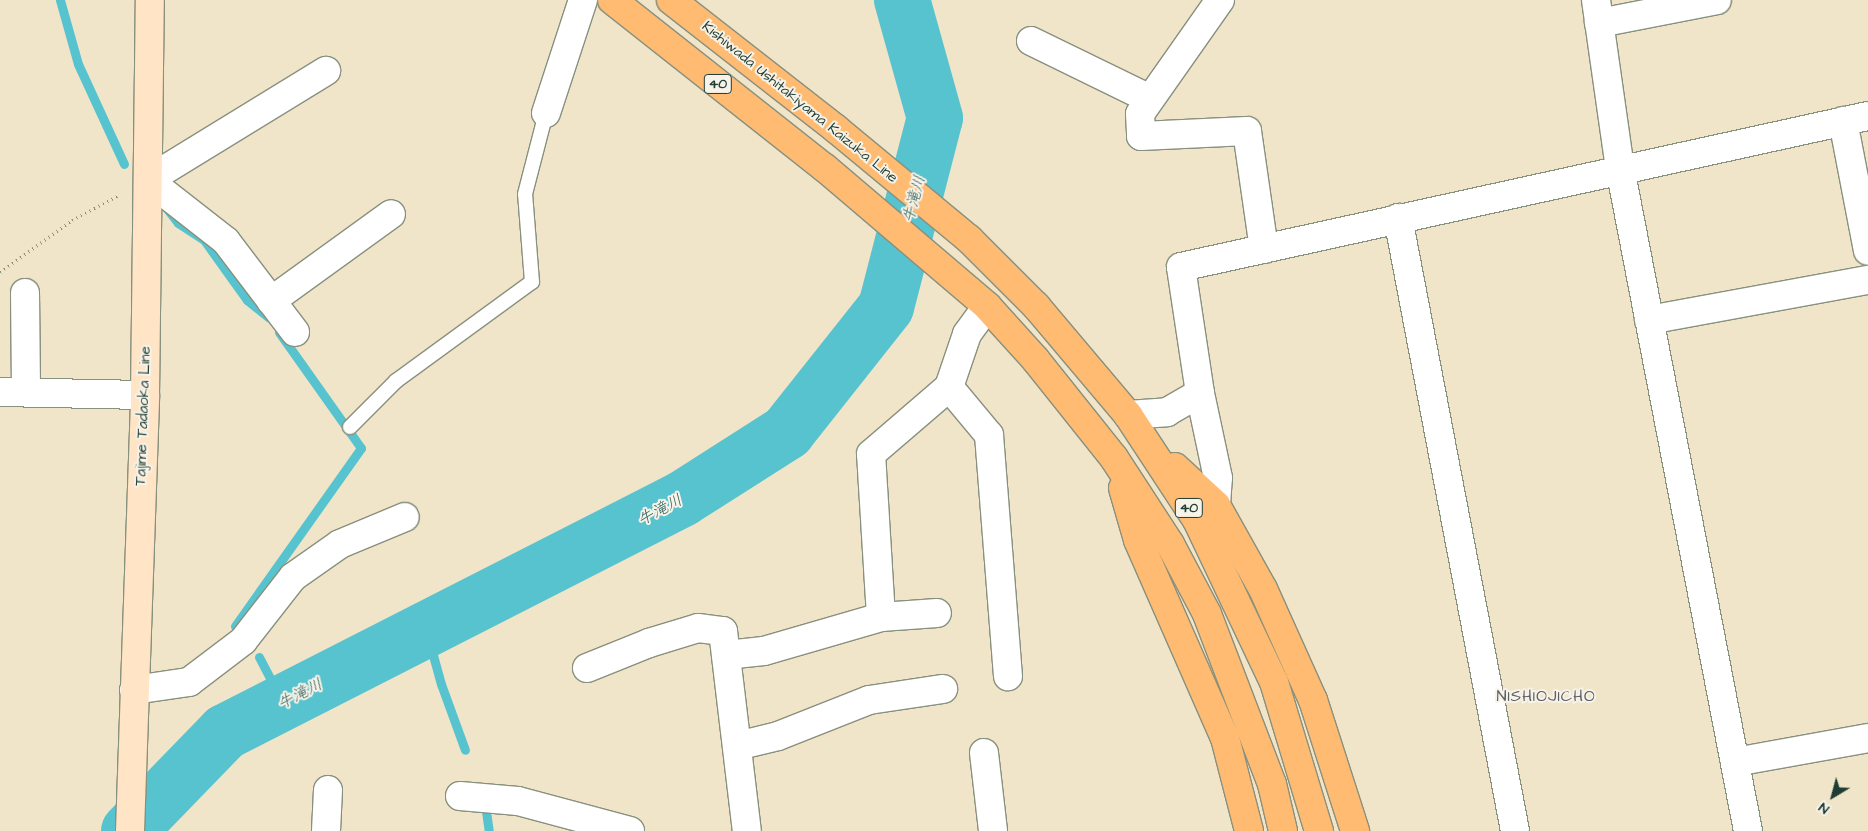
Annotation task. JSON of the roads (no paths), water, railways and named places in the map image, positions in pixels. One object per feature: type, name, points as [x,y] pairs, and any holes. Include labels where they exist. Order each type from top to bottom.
[{"type":"main road","name":"Tajime Tadaoka Line","points":[[130,831],[144,395],[150,0]]},
{"type":"main road","name":"40","points":[[612,0],[825,168],[956,279],[987,306],[1035,359],[1114,458],[1170,544],[1207,614],[1272,784],[1283,831]]},
{"type":"main road","name":"Kishiwada Ushitakiyama Kaizuka Line","points":[[671,0],[836,129],[969,239],[1036,306],[1128,416],[1196,520],[1274,682],[1319,831]]},
{"type":"main road","points":[[1146,441],[1216,506],[1263,589],[1313,700],[1355,831]]},
{"type":"main road","points":[[1114,458],[1138,540],[1225,738],[1250,831]]},
{"type":"street","points":[[546,113],[583,0]]},
{"type":"street","points":[[1220,0],[1140,114],[1140,136],[1247,131],[1264,249]]},
{"type":"street","points":[[1717,0],[1597,11],[1620,168],[1748,831]]},
{"type":"street","points":[[1031,41],[1150,99]]},
{"type":"street","points":[[295,332],[226,241],[148,180],[326,71]]},
{"type":"street","points":[[1216,506],[1218,478],[1200,393],[1181,267],[1620,168],[1856,119],[1868,251]]},
{"type":"street","points":[[270,301],[391,214]]},
{"type":"street","points":[[1398,218],[1515,831]]},
{"type":"street","points":[[1649,320],[1868,280]]},
{"type":"street","points":[[25,293],[13,392],[144,395]]},
{"type":"street","points":[[882,617],[871,454],[950,387],[967,334],[987,306]]},
{"type":"street","points":[[950,387],[989,435],[1008,676]]},
{"type":"street","points":[[1128,416],[1167,412],[1200,393]]},
{"type":"street","points":[[134,690],[189,682],[243,641],[293,577],[340,544],[405,517]]},
{"type":"street","points":[[726,655],[764,651],[882,617],[937,613]]},
{"type":"street","points":[[587,668],[649,642],[698,628],[723,631],[747,831]]},
{"type":"street","points":[[737,746],[778,736],[870,700],[943,689]]},
{"type":"street","points":[[1735,762],[1868,738]]},
{"type":"street","points":[[984,753],[993,831]]},
{"type":"street","points":[[326,831],[328,790]]},
{"type":"street","points":[[460,796],[518,801],[630,831]]},
{"type":"lane","points":[[350,426],[396,381],[532,282],[525,194],[546,113]]},
{"type":"waterway","points":[[60,0],[78,64],[124,164]]},
{"type":"waterway","name":"牛滝川","points":[[129,831],[225,732],[682,499],[787,432],[886,307],[935,118],[902,0]]},
{"type":"waterway","points":[[168,210],[178,223],[204,240],[247,300],[269,318]]},
{"type":"waterway","points":[[235,626],[361,448],[279,332]]},
{"type":"waterway","points":[[426,630],[441,684],[465,750]]},
{"type":"waterway","points":[[259,657],[283,703]]},
{"type":"waterway","points":[[485,804],[489,831]]},
{"type":"district","name":"NISHIOJICHO","points":[[1546,696]]}]
